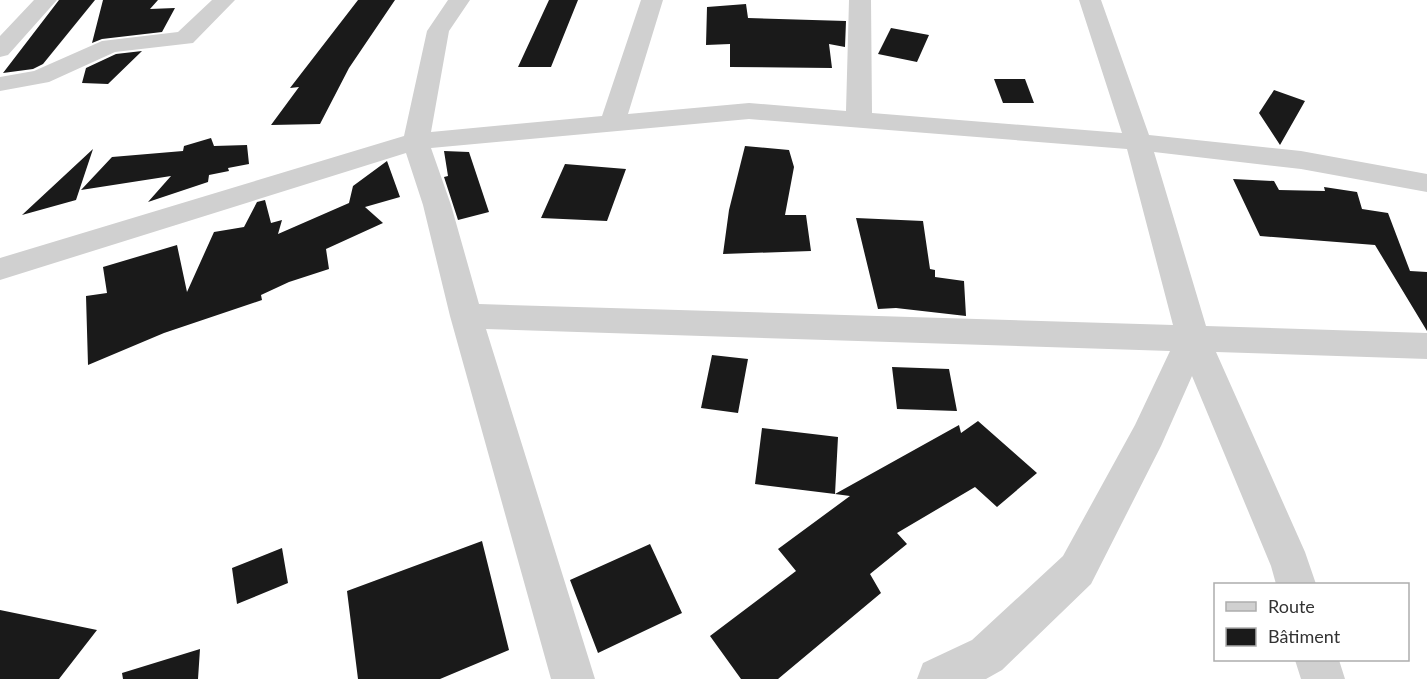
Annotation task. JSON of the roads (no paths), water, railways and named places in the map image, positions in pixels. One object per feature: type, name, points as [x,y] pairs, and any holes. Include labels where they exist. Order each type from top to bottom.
[{"type":"street","points":[[0,50],[46,0]]},
{"type":"street","points":[[0,84],[40,77],[110,46],[185,38],[224,0]]},
{"type":"street","points":[[459,0],[438,31],[416,141],[437,205],[466,316],[573,679]]},
{"type":"street","points":[[613,122],[652,0]]},
{"type":"street","points":[[859,120],[860,0]]},
{"type":"street","points":[[1090,0],[1138,142],[1193,338],[1291,566],[1295,583]]},
{"type":"street","points":[[0,269],[416,141],[748,111],[1138,142],[1301,160],[1427,183]]},
{"type":"street","points":[[466,316],[1427,346]]},
{"type":"street","points":[[939,679],[987,655],[1077,570],[1149,435],[1193,338]]},
{"type":"street","points":[[1317,661],[1323,679]]}]
